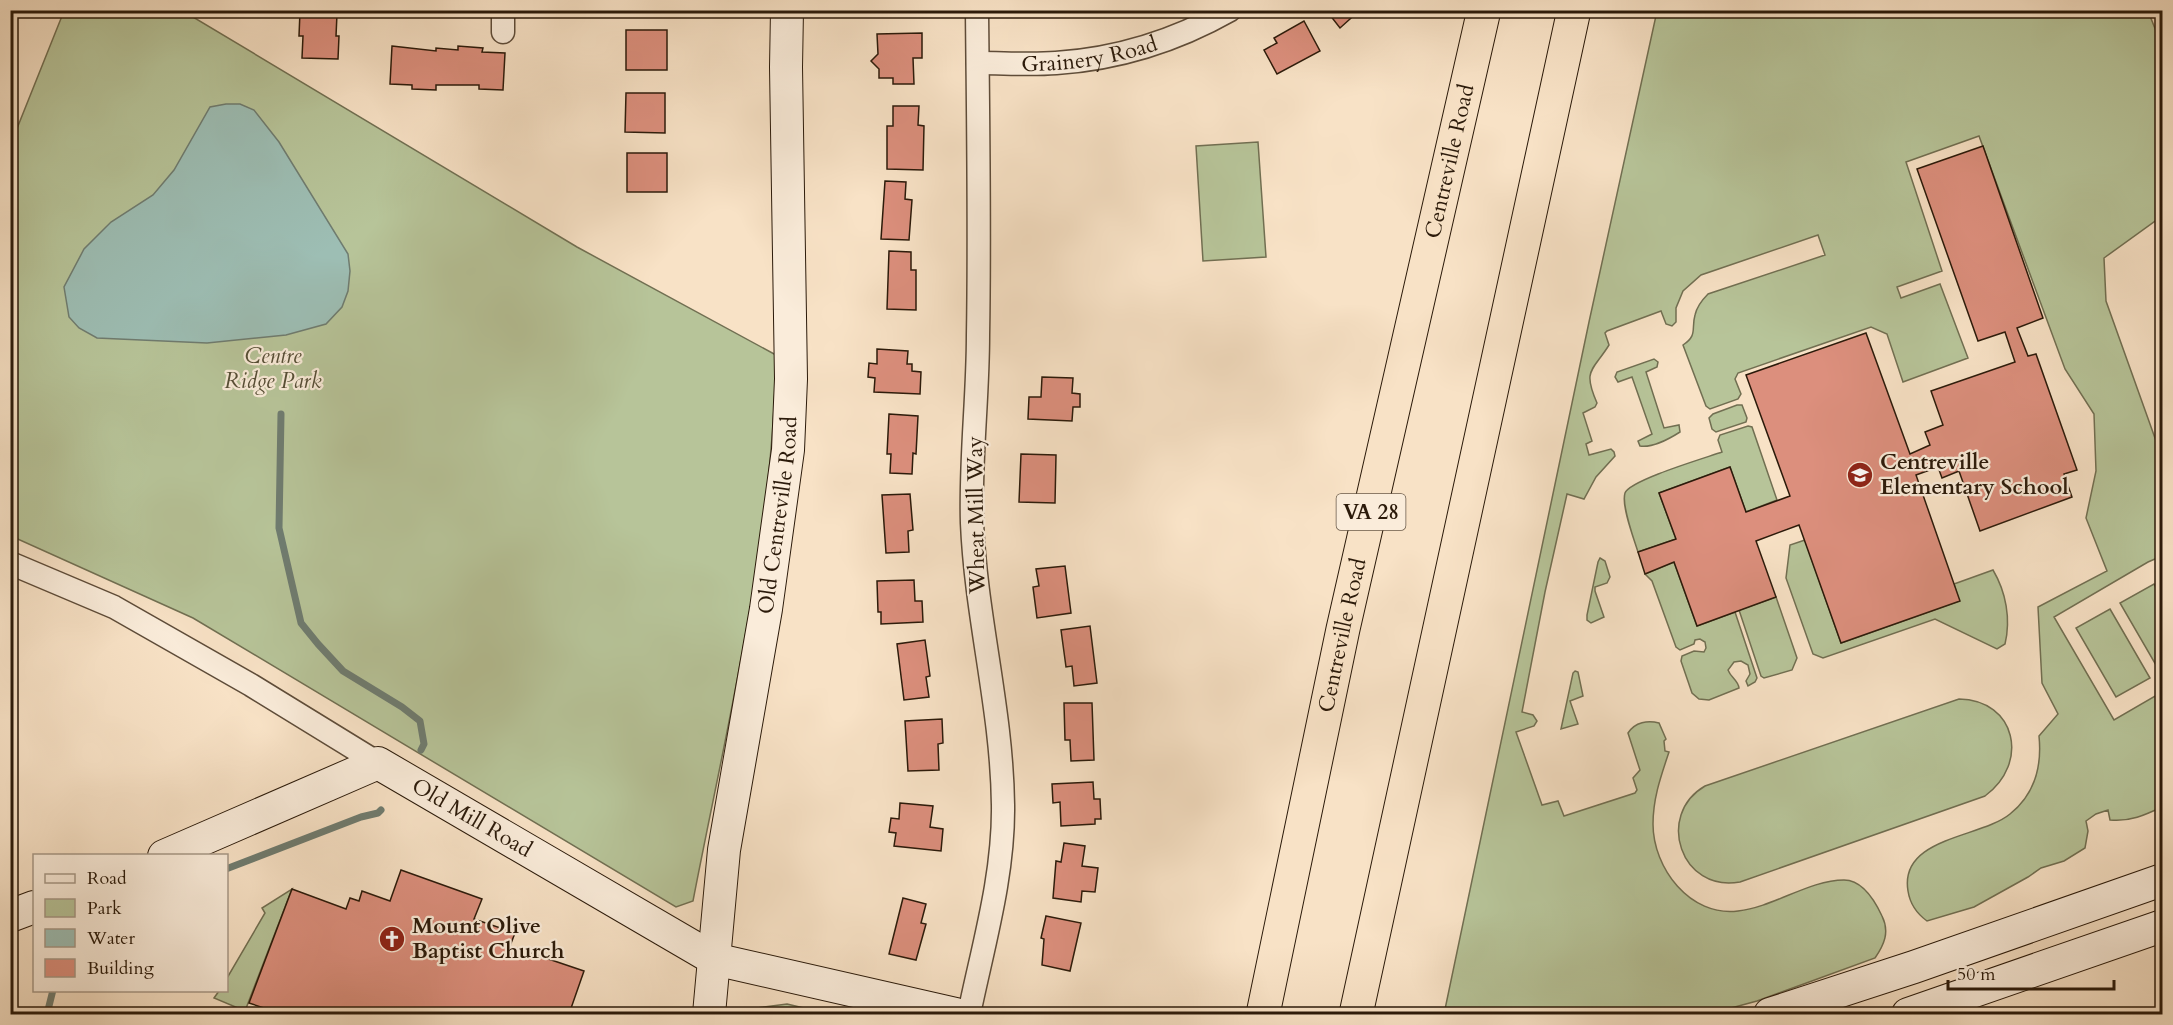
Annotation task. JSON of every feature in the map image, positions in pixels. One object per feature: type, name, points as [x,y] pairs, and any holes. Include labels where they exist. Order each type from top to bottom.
[{"type":"highway","name":"Centreville Road","points":[[1263,1014],[1343,629],[1484,10]]},
{"type":"highway","points":[[1356,1014],[1574,10]]},
{"type":"street","name":"Old Centreville Road","points":[[709,1014],[720,883],[728,822],[766,609],[788,450],[791,379],[787,10]]},
{"type":"street","name":"Wheat Mill Way","points":[[969,1014],[995,891],[1001,849],[1003,806],[1000,739],[979,610],[972,522],[978,336],[977,10]]},
{"type":"street","name":"Grainery Road","points":[[978,63],[1055,63],[1127,52],[1185,32],[1230,10]]},
{"type":"street","name":"Old Mill Road","points":[[10,563],[114,607],[251,685],[378,763],[714,959],[956,1014]]},
{"type":"street","points":[[166,854],[378,763]]},
{"type":"street","points":[[1770,1014],[1914,967],[2163,880]]},
{"type":"street","points":[[10,916],[33,907]]},
{"type":"street","points":[[1908,1014],[2163,926]]},
{"type":"green space","name":"Centre Ridge Park","points":[[64,11],[183,11],[577,247],[776,355],[767,493],[758,561],[734,697],[693,901],[676,907],[193,618],[11,536],[10,146]]},
{"type":"green space","points":[[1657,11],[2148,11],[2162,46],[2162,216],[2104,258],[2106,301],[2160,452],[2162,452],[2162,556],[2054,617],[2114,720],[2162,692],[2162,807],[2124,820],[2110,820],[2108,810],[2096,814],[2086,821],[2088,831],[2085,848],[2064,861],[2041,868],[1974,907],[1927,921],[1910,900],[1909,873],[1916,860],[1929,849],[1945,841],[1997,822],[2010,814],[2026,798],[2038,769],[2039,736],[2058,714],[2042,683],[2038,607],[2107,571],[2086,518],[2096,471],[2094,414],[2065,369],[1979,136],[1906,162],[1942,271],[1897,287],[1901,298],[1940,284],[1968,358],[1903,382],[1887,334],[1871,327],[1738,373],[1735,379],[1741,394],[1738,399],[1710,409],[1706,406],[1683,345],[1691,338],[1695,315],[1700,303],[1708,294],[1825,255],[1818,235],[1701,275],[1683,291],[1676,308],[1676,322],[1672,326],[1666,324],[1661,311],[1605,333],[1609,345],[1591,371],[1590,377],[1597,403],[1595,407],[1583,413],[1592,441],[1586,444],[1589,455],[1611,449],[1615,456],[1596,477],[1584,499],[1567,494],[1522,712],[1533,715],[1537,721],[1534,726],[1516,732],[1542,805],[1558,801],[1564,816],[1635,793],[1637,790],[1633,778],[1640,770],[1628,733],[1634,726],[1642,723],[1659,723],[1666,739],[1664,741],[1665,751],[1669,752],[1654,805],[1653,824],[1660,857],[1667,872],[1678,886],[1690,898],[1704,906],[1721,911],[1738,911],[1751,909],[1818,884],[1831,881],[1851,881],[1867,892],[1876,904],[1886,927],[1885,938],[1875,958],[1757,1001],[1709,1014],[1444,1014],[1589,322]]},
{"type":"green space","points":[[1258,142],[1266,257],[1203,261],[1196,146]]},
{"type":"green space","points":[[1654,359],[1658,362],[1657,367],[1646,372],[1664,428],[1679,425],[1680,432],[1655,444],[1640,446],[1638,441],[1652,434],[1632,377],[1618,382],[1615,377],[1617,372]]},
{"type":"green space","points":[[1742,405],[1747,418],[1746,422],[1716,432],[1712,429],[1709,418],[1713,414]]},
{"type":"green space","points":[[1748,426],[1752,427],[1777,500],[1746,512],[1730,467],[1659,493],[1676,539],[1638,552],[1626,514],[1625,493],[1653,476],[1722,452],[1718,440],[1720,435]]},
{"type":"green space","points":[[1805,540],[1841,643],[1959,601],[1954,584],[1993,570],[2006,606],[2005,644],[1997,649],[1935,619],[1823,658],[1813,654],[1786,578],[1790,545]]},
{"type":"green space","points":[[1600,558],[1605,561],[1610,577],[1607,583],[1595,587],[1604,617],[1591,623],[1587,620],[1587,615]]},
{"type":"green space","points":[[1674,562],[1697,626],[1735,612],[1757,678],[1755,682],[1748,686],[1746,681],[1750,674],[1748,665],[1741,661],[1734,662],[1728,670],[1739,688],[1709,700],[1699,699],[1692,693],[1681,661],[1682,656],[1694,651],[1704,652],[1705,642],[1700,639],[1680,650],[1676,647],[1652,581],[1645,574]]},
{"type":"green space","points":[[2154,584],[2162,600],[2162,671],[2160,672],[2120,603]]},
{"type":"green space","points":[[1776,597],[1797,658],[1792,670],[1764,678],[1761,676],[1739,610]]},
{"type":"green space","points":[[2110,609],[2150,678],[2116,697],[2076,628]]},
{"type":"green space","points":[[1578,672],[1583,696],[1570,701],[1578,724],[1561,729],[1573,673]]},
{"type":"green space","points":[[1959,699],[1978,702],[1993,710],[2004,721],[2010,736],[2012,751],[2008,767],[1999,782],[1985,796],[1740,882],[1720,882],[1703,876],[1690,864],[1682,849],[1679,832],[1681,815],[1690,799],[1705,786]]},
{"type":"green space","points":[[292,889],[245,1011],[214,998],[218,992],[228,992],[228,976],[265,913],[262,908]]},
{"type":"green space","points":[[787,1004],[829,1014],[752,1014],[757,1008]]},
{"type":"water","points":[[240,104],[254,110],[279,142],[348,254],[350,271],[348,291],[342,307],[326,324],[286,335],[207,343],[97,338],[79,328],[69,317],[64,287],[84,249],[111,222],[153,195],[174,170],[210,107]]},
{"type":"building","points":[[303,10],[341,10],[341,15],[337,14],[338,59],[302,58],[303,36],[299,36],[300,12]]},
{"type":"building","points":[[882,10],[915,10],[914,17],[882,16]]},
{"type":"building","points":[[1326,10],[1360,10],[1340,28]]},
{"type":"building","points":[[1304,21],[1320,51],[1277,74],[1264,50],[1277,43],[1274,38]]},
{"type":"building","points":[[626,30],[667,30],[667,70],[626,70]]},
{"type":"building","points":[[922,33],[922,58],[913,58],[914,84],[893,84],[893,78],[879,78],[879,69],[871,61],[878,54],[877,34]]},
{"type":"building","points":[[392,46],[436,51],[436,48],[458,50],[458,46],[483,48],[482,52],[505,53],[503,90],[479,89],[479,85],[436,85],[436,90],[412,89],[412,85],[390,84]]},
{"type":"building","points":[[626,93],[665,93],[665,133],[625,132]]},
{"type":"building","points":[[893,106],[919,106],[918,125],[924,126],[923,170],[887,169],[887,126],[893,126]]},
{"type":"building","points":[[1983,146],[2043,318],[2017,328],[2028,356],[2036,354],[2077,470],[2064,474],[2072,497],[1980,531],[1959,471],[1942,478],[1938,467],[1916,475],[1960,601],[1841,643],[1799,525],[1756,541],[1776,597],[1697,626],[1674,562],[1645,574],[1638,552],[1676,539],[1659,493],[1730,467],[1746,512],[1790,496],[1746,375],[1866,333],[1910,454],[1930,445],[1925,432],[1943,425],[1931,391],[2015,362],[2005,332],[1978,341],[1917,169]]},
{"type":"building","points":[[627,153],[667,153],[667,192],[627,192]]},
{"type":"building","points":[[885,181],[906,182],[905,199],[912,200],[909,240],[881,239]]},
{"type":"building","points":[[889,251],[911,252],[911,270],[916,270],[916,310],[887,309]]},
{"type":"building","points":[[877,349],[908,351],[907,364],[912,364],[912,371],[921,372],[920,394],[874,392],[875,378],[868,377],[869,363],[877,364]]},
{"type":"building","points":[[1042,377],[1073,378],[1072,393],[1080,394],[1080,407],[1073,407],[1072,421],[1028,419],[1029,397],[1041,397]]},
{"type":"building","points":[[889,414],[918,416],[916,454],[913,453],[912,474],[890,473],[891,454],[887,454]]},
{"type":"building","points":[[1021,454],[1056,455],[1055,503],[1019,502]]},
{"type":"building","points":[[910,494],[913,530],[908,531],[909,552],[886,553],[882,495]]},
{"type":"building","points":[[1065,566],[1071,613],[1037,618],[1033,587],[1039,586],[1036,569]]},
{"type":"building","points":[[914,580],[915,601],[922,601],[923,622],[881,624],[881,612],[878,612],[877,581]]},
{"type":"building","points":[[1090,626],[1097,683],[1074,686],[1072,666],[1066,667],[1061,630]]},
{"type":"building","points":[[925,640],[930,676],[926,677],[929,697],[904,700],[897,644]]},
{"type":"building","points":[[1064,703],[1092,703],[1094,760],[1071,761],[1070,740],[1065,740]]},
{"type":"building","points":[[942,719],[943,743],[938,744],[939,770],[908,771],[905,721]]},
{"type":"building","points":[[1093,782],[1094,799],[1100,799],[1101,819],[1095,819],[1095,824],[1061,826],[1060,802],[1053,803],[1052,784]]},
{"type":"building","points":[[900,803],[933,806],[930,827],[943,829],[941,851],[894,846],[896,833],[889,832],[891,818],[899,819]]},
{"type":"building","points":[[1064,843],[1085,846],[1082,866],[1098,868],[1095,892],[1082,891],[1081,902],[1053,898],[1056,861],[1061,862]]},
{"type":"building","name":"Mount Olive Baptist Church","points":[[401,870],[482,899],[474,919],[515,933],[510,946],[584,971],[569,1014],[282,1014],[249,1003],[292,889],[346,909],[350,898],[359,901],[362,891],[390,901]]},
{"type":"building","points":[[903,898],[926,904],[921,923],[926,924],[916,960],[889,954]]},
{"type":"building","points":[[1046,916],[1081,923],[1070,971],[1042,965],[1044,939],[1041,938]]},
{"type":"waterway","points":[[281,414],[279,528],[301,623],[343,671],[402,707],[420,721],[424,744],[421,750]]},
{"type":"waterway","points":[[228,868],[381,810]]},
{"type":"waterway","points":[[47,1014],[52,992]]},
{"type":"place","name":"Centreville Elementary School","points":[[1860,475]]},
{"type":"place","name":"Mount Olive Baptist Church","points":[[392,939]]}]
